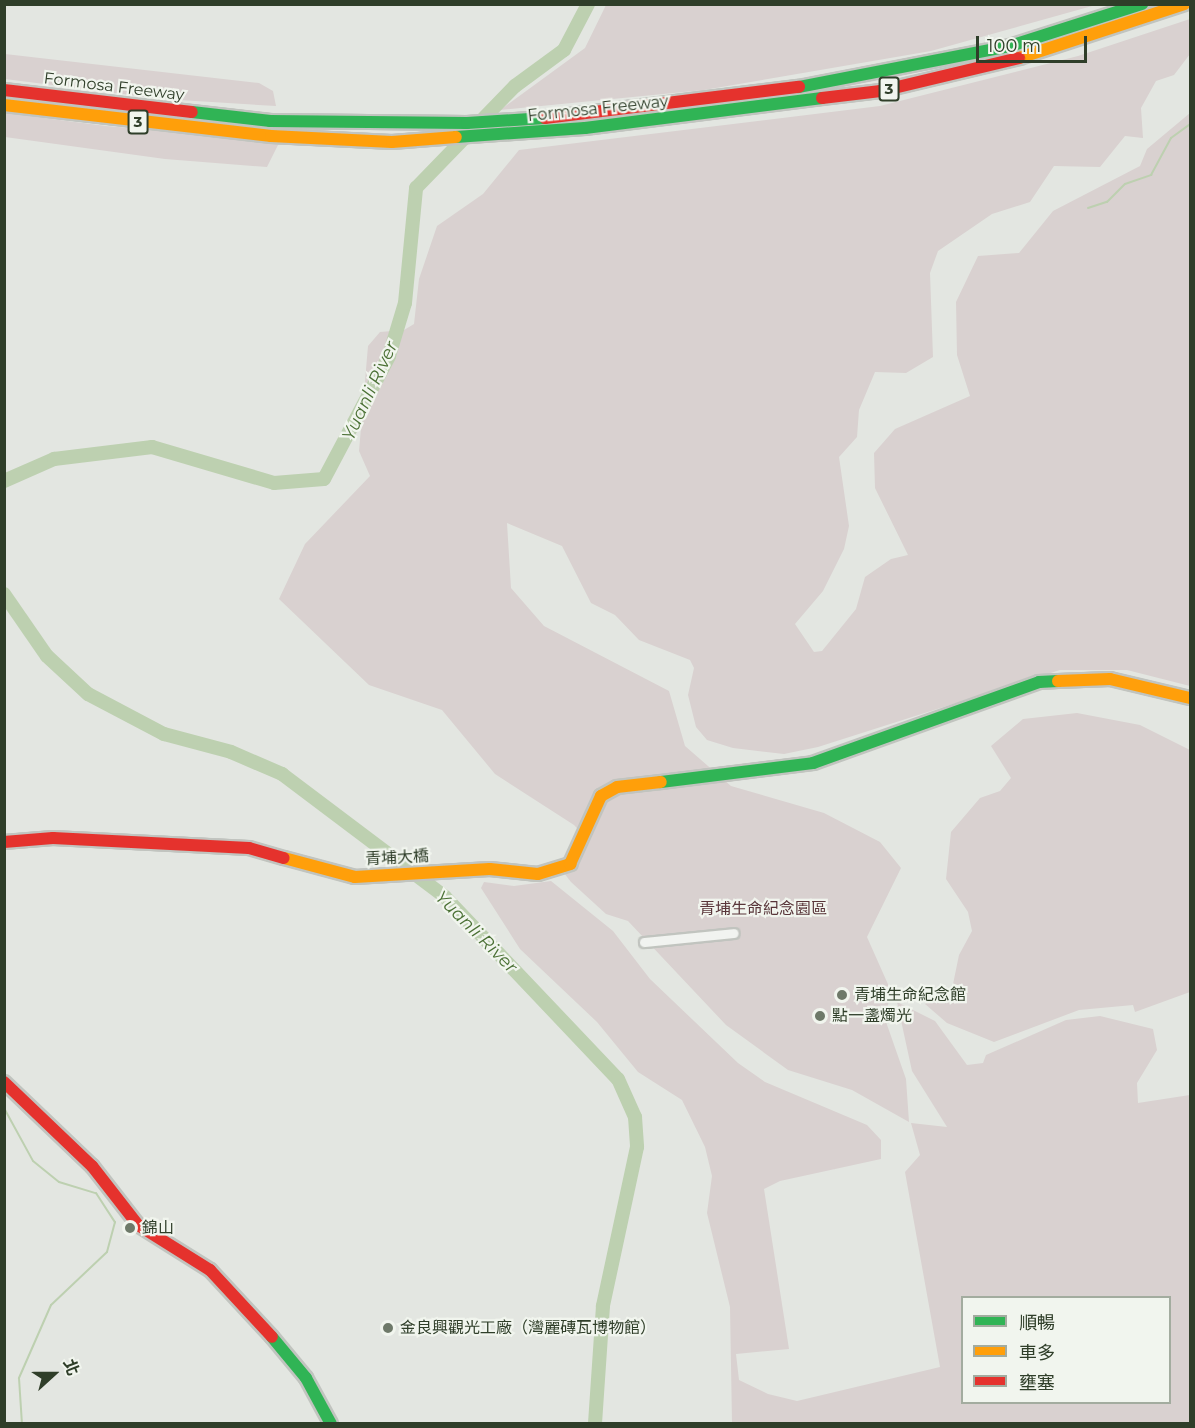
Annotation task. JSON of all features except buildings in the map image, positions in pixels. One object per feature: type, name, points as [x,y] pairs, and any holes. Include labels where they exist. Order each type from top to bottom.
[{"type":"main road","name":"Formosa Freeway","points":[[4,90],[270,121],[456,123],[583,115],[839,82],[1033,40],[1142,4]]},
{"type":"main road","name":"Formosa Freeway","points":[[4,105],[271,136],[392,142],[585,128],[881,91],[1015,60],[1184,4]]},
{"type":"main road","name":"青埔大橋","points":[[4,842],[53,838],[249,849],[356,877],[441,872],[556,870],[576,857],[592,810],[607,791],[813,763],[1039,682],[1110,679],[1191,698]]},
{"type":"main road","points":[[4,1082],[92,1166],[138,1225],[210,1270],[236,1294],[306,1378],[331,1424]]},
{"type":"street","points":[[644,942],[734,933]]},
{"type":"green space","points":[[1091,4],[1092,6],[931,51],[704,90],[500,110],[585,48],[606,5]]},
{"type":"green space","name":"青埔生命紀念園區","points":[[1190,19],[1190,54],[1174,75],[1156,81],[1141,108],[1143,138],[1125,136],[1100,167],[1054,166],[1030,202],[992,214],[938,251],[930,273],[933,357],[906,373],[875,372],[859,410],[857,437],[839,457],[849,526],[844,549],[823,591],[795,624],[814,652],[822,651],[856,609],[865,577],[891,559],[908,555],[875,488],[874,453],[895,429],[970,396],[957,355],[956,302],[978,256],[1019,253],[1053,211],[1140,166],[1147,149],[1190,113],[1190,686],[1127,670],[1060,670],[818,747],[784,754],[733,748],[707,740],[696,727],[688,695],[694,668],[690,660],[639,640],[615,615],[591,603],[562,546],[507,523],[511,588],[544,626],[669,691],[685,746],[731,786],[824,813],[880,842],[901,868],[867,937],[891,991],[885,1019],[906,1079],[909,1122],[852,1090],[788,1070],[726,1025],[628,921],[606,914],[564,873],[579,861],[588,840],[574,825],[495,774],[442,710],[369,685],[279,599],[305,544],[370,476],[359,451],[368,346],[380,332],[404,330],[414,324],[419,279],[437,226],[483,194],[519,150],[880,106],[1078,56]]},
{"type":"green space","points":[[5,54],[259,83],[273,91],[276,106],[163,99],[5,79]]},
{"type":"green space","points":[[5,113],[106,126],[280,141],[267,167],[165,159],[5,137]]},
{"type":"green space","points":[[1077,713],[1140,725],[1190,750],[1190,992],[1135,1012],[1133,1005],[1079,1010],[994,1042],[947,1023],[925,1004],[952,989],[959,955],[972,931],[968,912],[946,879],[951,832],[980,798],[1000,791],[1011,778],[991,746],[1023,719]]},
{"type":"green space","points":[[551,881],[613,931],[650,979],[738,1063],[765,1082],[867,1125],[881,1140],[881,1159],[780,1181],[764,1189],[789,1349],[736,1354],[739,1380],[768,1394],[797,1401],[940,1367],[905,1172],[920,1155],[911,1123],[947,1127],[912,1071],[897,1002],[935,1021],[967,1065],[983,1063],[986,1055],[1066,1020],[1100,1016],[1153,1029],[1157,1050],[1137,1083],[1138,1103],[1190,1095],[1190,1423],[732,1423],[730,1307],[707,1213],[712,1176],[705,1147],[682,1100],[638,1072],[597,1022],[520,949],[481,888],[484,882],[514,886]]},
{"type":"waterway","name":"Yuanli River","points":[[4,481],[54,459],[152,447],[274,483],[324,479],[389,356],[405,303],[416,188],[515,86],[564,50],[588,4]]},
{"type":"waterway","points":[[1088,208],[1107,202],[1125,184],[1151,175],[1171,138],[1190,124]]},
{"type":"waterway","name":"Yuanli River","points":[[4,594],[47,656],[88,694],[164,734],[231,752],[282,774],[445,897],[618,1079],[635,1117],[637,1147],[603,1306],[595,1424]]},
{"type":"waterway","points":[[4,1108],[33,1161],[59,1182],[96,1193],[115,1222],[107,1252],[51,1305],[19,1378],[22,1424]]},
{"type":"traffic: fast","points":[[799,87],[1010,46],[1142,4]]},
{"type":"traffic: fast","points":[[456,137],[585,128],[822,98]]},
{"type":"traffic: fast","points":[[192,112],[270,121],[467,123],[545,118]]},
{"type":"traffic: fast","points":[[661,782],[813,763],[1039,682],[1058,681]]},
{"type":"traffic: fast","points":[[272,1337],[306,1378],[331,1424]]},
{"type":"traffic: slow","points":[[1019,58],[1184,4]]},
{"type":"traffic: slow","points":[[4,105],[271,136],[392,142],[456,137]]},
{"type":"traffic: slow","points":[[1058,681],[1110,679],[1190,698]]},
{"type":"traffic: slow","points":[[284,858],[355,877],[490,869],[538,874],[570,864],[601,796],[617,787],[661,782]]},
{"type":"traffic: jam","points":[[822,98],[881,91],[1019,58]]},
{"type":"traffic: jam","points":[[545,118],[799,87]]},
{"type":"traffic: jam","points":[[4,90],[192,112]]},
{"type":"traffic: jam","points":[[4,842],[53,838],[249,848],[284,858]]},
{"type":"traffic: jam","points":[[4,1082],[92,1166],[138,1225],[210,1270],[272,1337]]},
{"type":"place","name":"青埔生命紀念館","points":[[842,995]]},
{"type":"place","name":"點一盞燭光","points":[[820,1016]]},
{"type":"place","name":"錦山","points":[[130,1228]]},
{"type":"place","name":"金良興觀光工廠（灣麗磚瓦博物館）","points":[[388,1328]]}]
